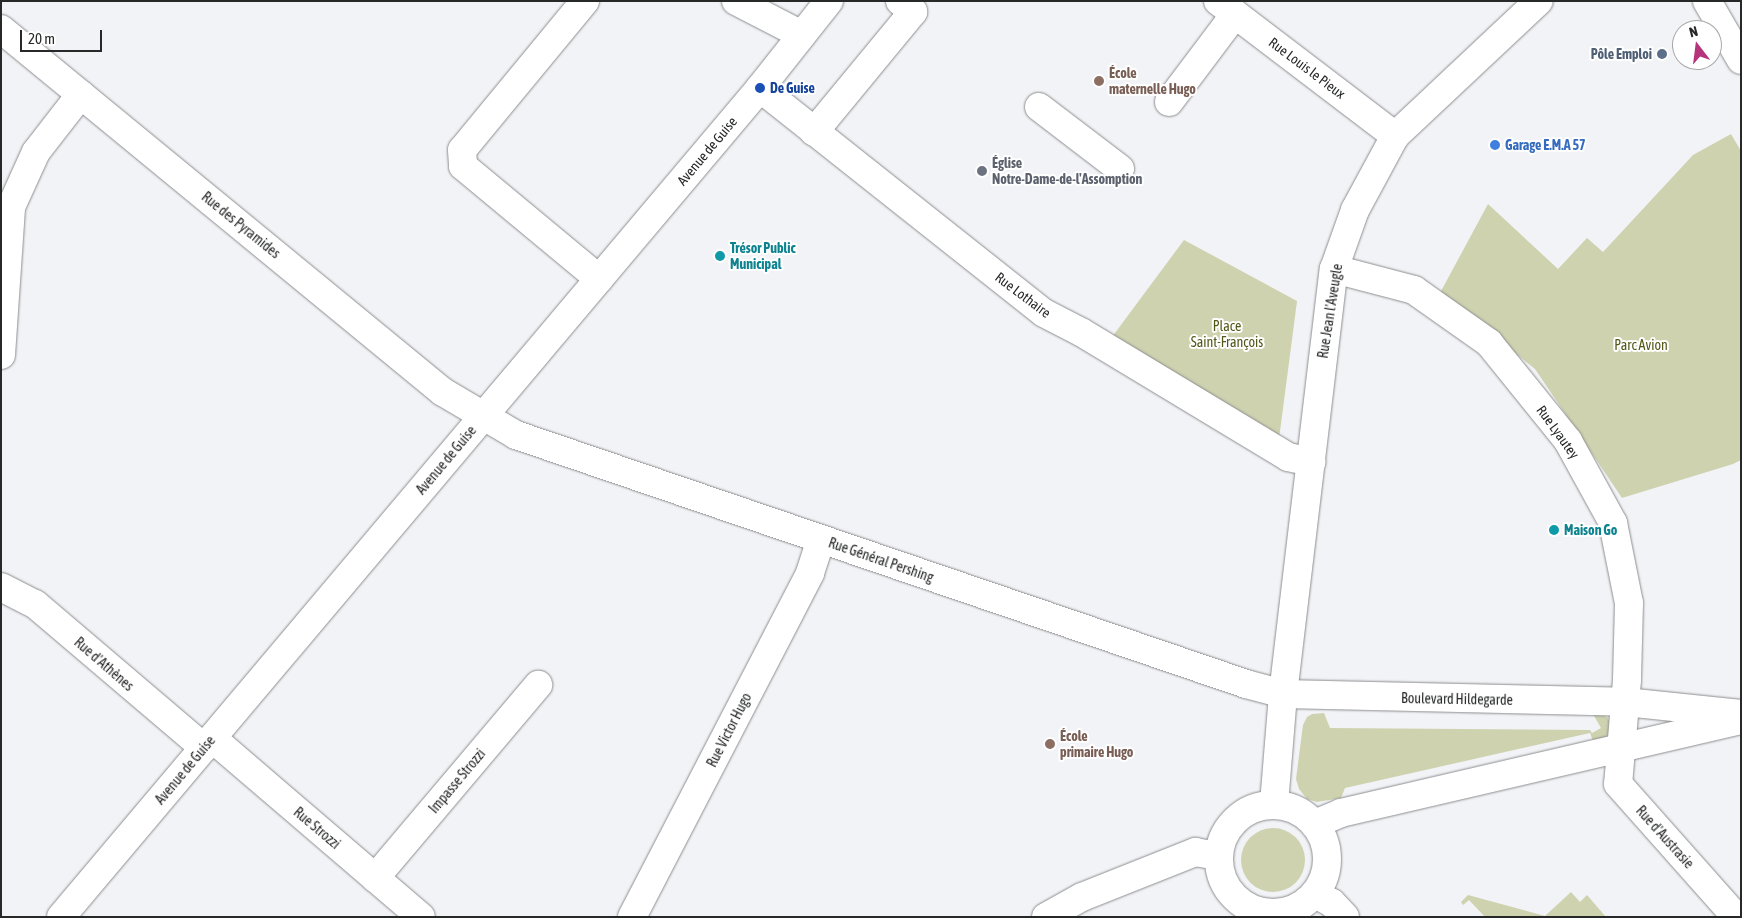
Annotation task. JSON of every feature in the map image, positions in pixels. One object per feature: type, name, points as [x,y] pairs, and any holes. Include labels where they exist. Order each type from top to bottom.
[{"type":"street","points":[[585,1],[462,150],[463,166],[599,279]]},
{"type":"street","points":[[736,1],[802,35]]},
{"type":"street","name":"Avenue de Guise","points":[[61,917],[760,88],[828,1]]},
{"type":"street","points":[[814,132],[913,12],[900,1]]},
{"type":"street","name":"Rue Jean l'Aveugle","points":[[1283,694],[1334,269],[1355,210],[1395,136],[1539,1]]},
{"type":"street","points":[[1707,1],[1741,60]]},
{"type":"street","points":[[1169,102],[1226,8]]},
{"type":"street","name":"Rue Louis le Pieux","points":[[1226,8],[1395,136]]},
{"type":"street","name":"Rue des Pyramides","points":[[1,29],[443,392],[483,417]]},
{"type":"street","name":"Rue Lothaire","points":[[760,88],[1044,314],[1081,332],[1288,457],[1311,462]]},
{"type":"street","points":[[1,355],[11,207],[36,152],[81,94]]},
{"type":"street","points":[[1039,107],[1120,169]]},
{"type":"street","name":"Rue Lyautey","points":[[1334,269],[1414,290],[1489,343],[1568,441],[1613,523],[1629,603],[1621,748]]},
{"type":"street","name":"Rue Général Pershing","points":[[483,417],[516,435],[1237,681],[1283,694]]},
{"type":"street","name":"Rue Victor Hugo","points":[[632,917],[810,573],[821,540]]},
{"type":"street","name":"Rue d'Athènes","points":[[1,587],[34,604],[208,743]]},
{"type":"street","name":"Impasse Strozzi","points":[[375,878],[538,685]]},
{"type":"street","points":[[1274,804],[1283,694]]},
{"type":"street","name":"Boulevard Hildegarde","points":[[1283,694],[1625,702],[1741,714]]},
{"type":"street","points":[[1315,824],[1341,813],[1741,719]]},
{"type":"street","name":"Rue Strozzi","points":[[208,743],[421,917]]},
{"type":"street","name":"Rue d'Austrasie","points":[[1621,748],[1618,784],[1736,917]]},
{"type":"street","points":[[1274,804],[1297,810],[1315,824],[1324,841],[1328,859],[1324,877],[1315,894],[1300,907],[1280,914],[1260,915],[1242,905],[1229,892],[1220,875],[1218,856],[1223,836],[1235,819],[1253,808],[1274,804]]},
{"type":"street","points":[[1046,917],[1082,897],[1195,852],[1218,856]]},
{"type":"street","points":[[1315,894],[1332,903],[1345,917]]},
{"type":"green space","name":"Parc Avion","points":[[1731,134],[1741,151],[1741,460],[1622,498],[1535,369],[1440,293],[1488,204],[1558,269],[1587,238],[1603,252],[1693,155]]},
{"type":"green space","name":"Place Saint-François","points":[[1184,240],[1297,301],[1279,439],[1112,337]]},
{"type":"green space","points":[[1324,713],[1330,728],[1590,730],[1592,733],[1601,728],[1593,714],[1603,715],[1608,718],[1612,729],[1605,738],[1593,741],[1590,733],[1345,788],[1341,798],[1317,802],[1307,799],[1299,789],[1296,779],[1303,725],[1307,717],[1312,714]]},
{"type":"green space","points":[[1273,828],[1291,834],[1299,842],[1305,860],[1299,878],[1291,886],[1273,892],[1255,886],[1247,878],[1241,860],[1247,842],[1255,834]]},
{"type":"green space","points":[[1571,892],[1580,902],[1587,895],[1606,917],[1485,917],[1469,900],[1463,905],[1461,902],[1468,895],[1545,916]]},
{"type":"place","name":"Pôle Emploi","points":[[1662,54]]},
{"type":"place","name":"École maternelle Hugo","points":[[1099,81]]},
{"type":"place","name":"De Guise","points":[[760,88]]},
{"type":"place","name":"Garage E.M.A 57","points":[[1495,145]]},
{"type":"place","name":"Église Notre-Dame-de-l'Assomption","points":[[982,171]]},
{"type":"place","name":"Trésor Public Municipal","points":[[720,256]]},
{"type":"place","name":"Maison Go","points":[[1554,530]]},
{"type":"place","name":"École primaire Hugo","points":[[1050,744]]}]
